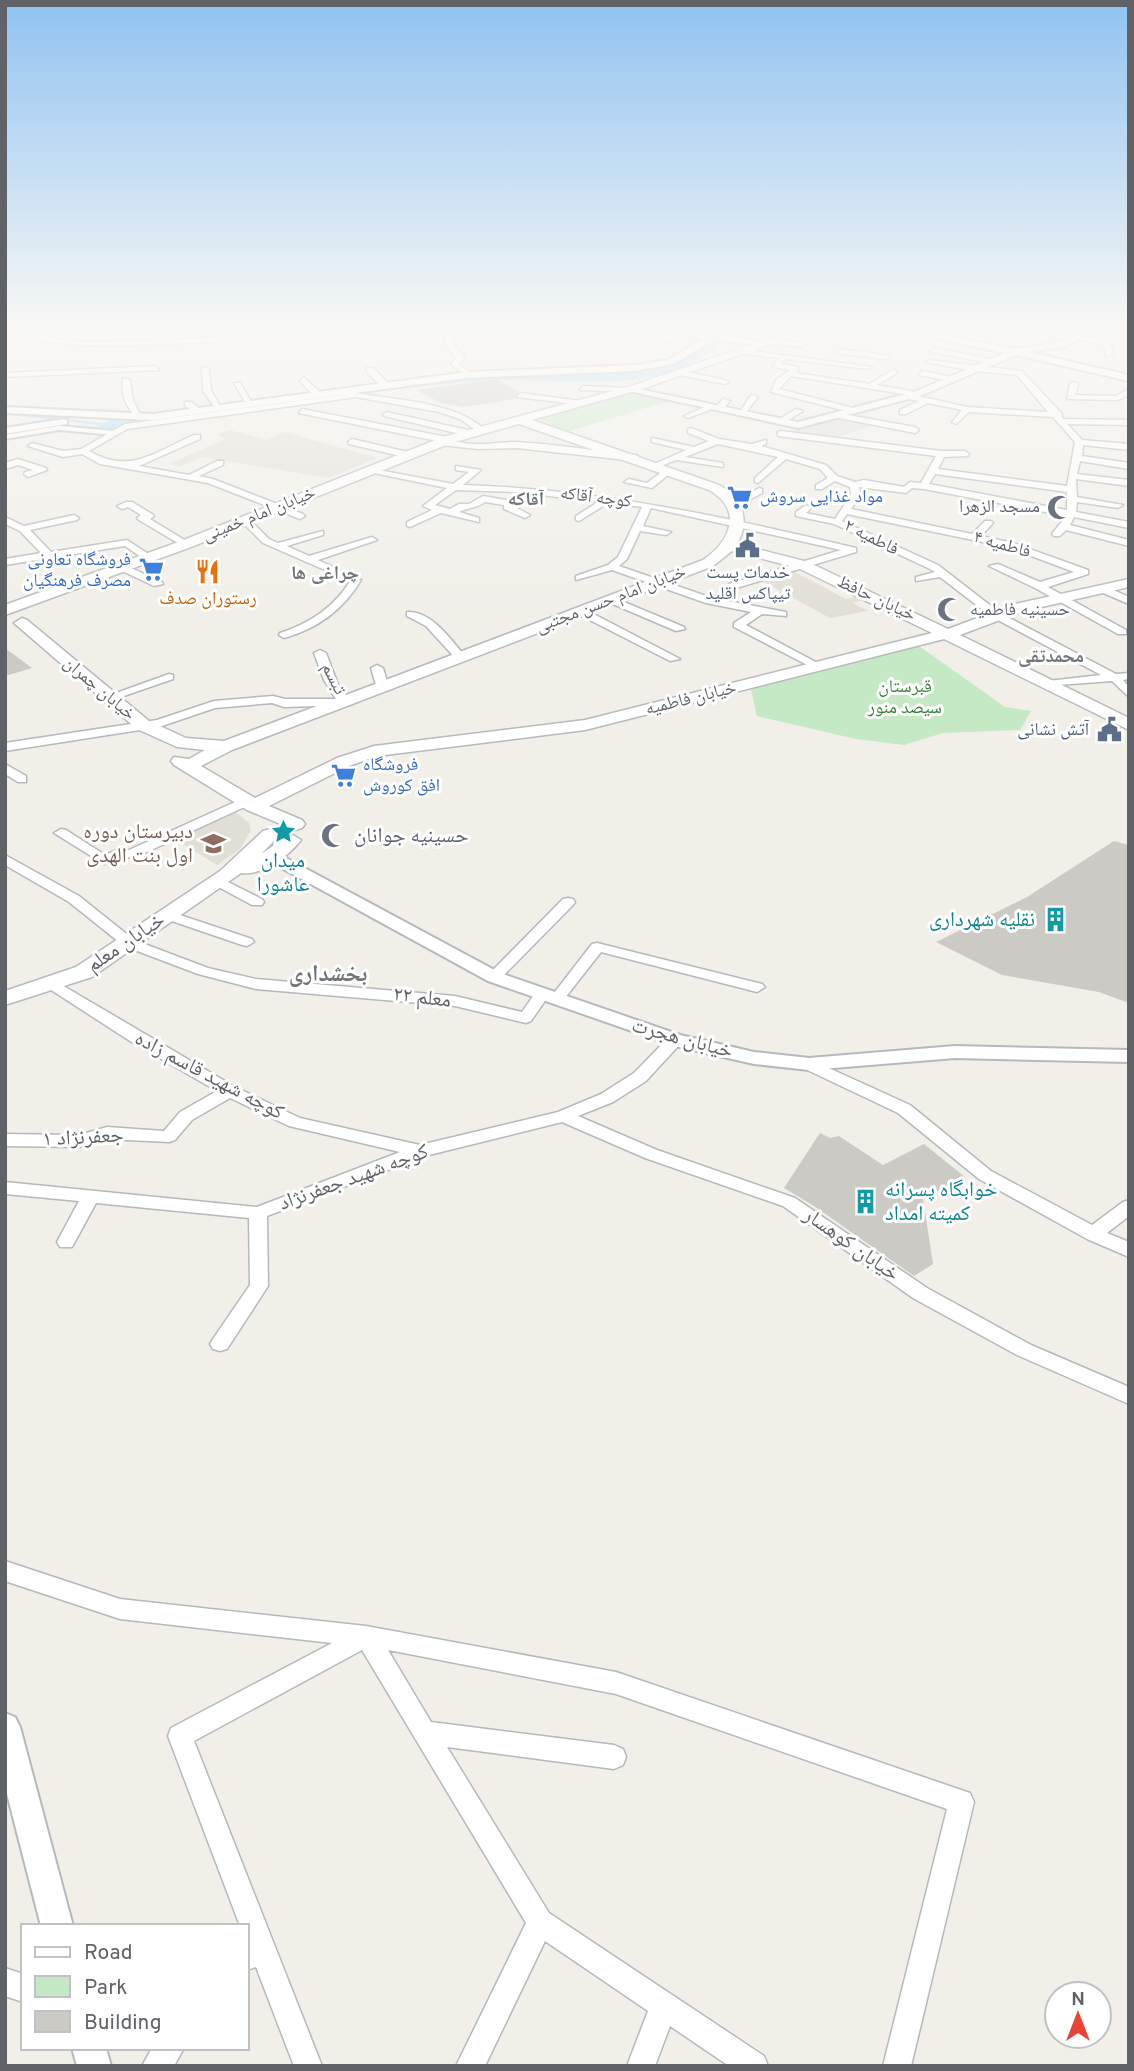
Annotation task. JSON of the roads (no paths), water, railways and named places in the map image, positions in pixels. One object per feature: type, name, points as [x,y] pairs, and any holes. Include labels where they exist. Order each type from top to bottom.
[{"type":"main road","name":"خیابان امام خمینی","points":[[5,610],[246,521],[443,441],[494,426]]},
{"type":"main road","points":[[537,426],[636,458],[666,464],[714,488],[733,505],[739,523],[730,546]]},
{"type":"main road","name":"خیابان حافظ","points":[[730,546],[803,565],[948,633],[1129,725]]},
{"type":"main road","name":"خیابان امام حسن مجتبی","points":[[226,746],[346,703],[708,563],[730,546]]},
{"type":"main road","name":"خیابان فاطمیه","points":[[249,803],[373,751],[573,727],[819,667],[948,633],[996,615],[1129,583]]},
{"type":"main road","points":[[13,624],[30,603]]},
{"type":"main road","name":"خیابان چمران","points":[[13,624],[111,697],[143,725],[183,743],[226,746]]},
{"type":"main road","points":[[143,725],[153,742],[249,803],[282,830],[325,772]]},
{"type":"main road","points":[[188,766],[226,746]]},
{"type":"main road","name":"خیابان معلم","points":[[8,1000],[84,972],[222,878],[265,853],[282,830]]},
{"type":"street","points":[[5,437],[36,426]]},
{"type":"street","points":[[103,442],[131,426]]},
{"type":"street","points":[[5,466],[18,462],[29,470],[63,454],[177,426]]},
{"type":"street","points":[[331,428],[335,426]]},
{"type":"street","points":[[378,426],[478,446],[516,445],[617,459],[636,458]]},
{"type":"street","points":[[447,426],[475,431]]},
{"type":"street","points":[[471,426],[475,431]]},
{"type":"street","points":[[753,447],[797,426]]},
{"type":"street","points":[[891,426],[915,430]]},
{"type":"street","points":[[1067,426],[1079,442],[1078,458],[1072,477],[1073,513],[1061,530],[1129,543]]},
{"type":"street","points":[[5,431],[70,428],[115,433]]},
{"type":"street","points":[[1070,430],[1114,432]]},
{"type":"street","name":"فاطمیه ۲","points":[[691,432],[823,467],[834,478],[854,485],[856,495],[837,522],[934,567],[996,615],[1115,678]]},
{"type":"street","points":[[782,435],[878,448],[965,454]]},
{"type":"street","points":[[131,466],[197,437]]},
{"type":"street","points":[[655,440],[709,454]]},
{"type":"street","points":[[629,482],[649,486],[666,464],[692,449],[717,441]]},
{"type":"street","points":[[352,442],[410,455]]},
{"type":"street","points":[[1079,442],[1129,447]]},
{"type":"street","points":[[32,446],[63,454]]},
{"type":"street","points":[[869,457],[878,448]]},
{"type":"street","points":[[83,451],[100,461],[223,485],[300,516]]},
{"type":"street","points":[[924,486],[941,454]]},
{"type":"street","points":[[758,480],[785,455]]},
{"type":"street","points":[[1078,458],[1129,466]]},
{"type":"street","points":[[191,477],[220,463]]},
{"type":"street","points":[[666,464],[720,465]]},
{"type":"street","points":[[823,467],[850,471]]},
{"type":"street","points":[[459,468],[477,470],[428,506],[476,520]]},
{"type":"street","name":"کوچه آقاکه","points":[[368,471],[456,486],[557,493],[648,505],[853,550]]},
{"type":"street","points":[[934,471],[1105,498]]},
{"type":"street","points":[[1072,477],[1129,483]]},
{"type":"street","points":[[819,487],[834,478]]},
{"type":"street","points":[[854,485],[864,483],[906,490],[910,485],[924,486],[1129,525]]},
{"type":"street","points":[[538,507],[568,488],[587,490]]},
{"type":"street","points":[[733,505],[759,491]]},
{"type":"street","points":[[1073,494],[1118,505]]},
{"type":"street","points":[[452,512],[462,506],[471,507],[483,499],[514,504],[507,507],[525,515]]},
{"type":"street","points":[[579,519],[608,499]]},
{"type":"street","points":[[996,513],[1016,502]]},
{"type":"street","points":[[122,506],[129,504],[149,516],[142,519],[186,544]]},
{"type":"street","points":[[580,578],[612,567],[622,559],[648,505]]},
{"type":"street","points":[[849,506],[879,507]]},
{"type":"street","name":"فاطمیه ۴","points":[[849,506],[1010,545],[1084,572],[1039,586]]},
{"type":"street","points":[[806,508],[799,514],[837,522]]},
{"type":"street","points":[[410,524],[441,509]]},
{"type":"street","points":[[921,525],[930,517]]},
{"type":"street","points":[[5,536],[74,518]]},
{"type":"street","points":[[5,520],[24,531],[49,556]]},
{"type":"street","points":[[246,521],[266,541],[356,580],[350,593],[310,624],[300,631],[284,635]]},
{"type":"street","points":[[975,537],[988,523]]},
{"type":"street","points":[[789,534],[800,526]]},
{"type":"street","points":[[638,528],[666,532]]},
{"type":"street","points":[[278,546],[320,533]]},
{"type":"street","points":[[310,559],[372,540]]},
{"type":"street","points":[[733,586],[878,542]]},
{"type":"street","points":[[8,565],[127,543],[148,557]]},
{"type":"street","points":[[994,566],[1039,586]]},
{"type":"street","points":[[122,567],[158,584]]},
{"type":"street","points":[[612,567],[710,601],[782,614]]},
{"type":"street","points":[[920,579],[940,574]]},
{"type":"street","name":"فاطمیه ۴","points":[[1039,586],[1122,632]]},
{"type":"street","points":[[1105,590],[1129,601]]},
{"type":"street","points":[[612,600],[680,629]]},
{"type":"street","points":[[762,609],[738,625],[819,667]]},
{"type":"street","points":[[582,611],[674,659]]},
{"type":"street","points":[[411,614],[430,624],[461,658]]},
{"type":"street","name":"تبسم","points":[[320,653],[328,676],[346,703]]},
{"type":"street","points":[[377,668],[383,688]]},
{"type":"street","points":[[1048,684],[1129,676]]},
{"type":"street","points":[[111,697],[169,677]]},
{"type":"street","points":[[1115,678],[1129,694]]},
{"type":"street","points":[[7,750],[143,725],[214,705],[272,699],[284,703],[346,703]]},
{"type":"street","points":[[5,768],[22,779]]},
{"type":"street","points":[[61,833],[104,860],[131,854],[249,803]]},
{"type":"street","name":"خیابان هجرت","points":[[265,853],[494,977],[675,1040],[754,1058],[809,1064],[955,1052],[1129,1056]]},
{"type":"street","points":[[5,859],[74,899],[129,943]]},
{"type":"street","points":[[222,878],[257,902]]},
{"type":"street","points":[[494,977],[568,902]]},
{"type":"street","points":[[168,915],[247,942]]},
{"type":"street","name":"معلم ۲۲","points":[[129,943],[203,971],[256,984],[454,1000],[526,1018],[548,998]]},
{"type":"street","points":[[548,998],[597,947],[757,987]]},
{"type":"street","name":"کوچه شهید قاسم زاده","points":[[50,983],[136,1038],[229,1091],[295,1122],[420,1152]]},
{"type":"street","name":"کوچه شهید جعفرنژاد","points":[[5,1188],[258,1213],[420,1152],[563,1116],[607,1098],[640,1077],[675,1040]]},
{"type":"street","points":[[809,1064],[904,1109],[985,1175],[1093,1234],[1129,1250]]},
{"type":"street","name":"جعفرنژاد ۱","points":[[5,1140],[79,1141],[107,1133],[163,1138],[169,1136],[186,1116],[229,1091]]},
{"type":"street","name":"خیابان کوهسار","points":[[563,1116],[651,1154],[789,1202],[920,1293],[1024,1350],[1129,1396]]},
{"type":"street","points":[[66,1242],[91,1196]]},
{"type":"street","points":[[1093,1234],[1129,1206]]},
{"type":"street","points":[[220,1344],[259,1286],[258,1213]]},
{"type":"street","points":[[5,1571],[120,1609],[366,1636],[616,1683],[961,1802],[897,2066]]},
{"type":"street","points":[[366,1636],[540,1922],[754,2066]]},
{"type":"street","points":[[245,1924],[180,1736],[366,1636]]},
{"type":"street","points":[[5,1727],[56,1924]]},
{"type":"street","points":[[424,1732],[614,1757]]},
{"type":"street","points":[[470,2066],[540,1922]]},
{"type":"street","points":[[248,1932],[308,2066]]},
{"type":"street","points":[[641,2066],[663,2007]]},
{"type":"street","points":[[156,2066],[168,2050]]},
{"type":"waterway","points":[[5,435],[59,426],[97,428],[106,426]]},
{"type":"place","name":"مواد غذایی سروش","points":[[740,497]]},
{"type":"place","name":"مسجد الزهرا","points":[[1060,507]]},
{"type":"place","name":"خدمات پست تیپاکس اقلید","points":[[748,546]]},
{"type":"place","name":"فروشگاه تعاونی مصرف فرهنگیان","points":[[151,570]]},
{"type":"place","name":"رستوران صدف","points":[[208,572]]},
{"type":"place","name":"حسینیه فاطمیه","points":[[950,610]]},
{"type":"place","name":"آتش نشانی","points":[[1109,730]]},
{"type":"place","name":"فروشگاه افق کوروش","points":[[343,775]]},
{"type":"place","name":"میدان عاشورا","points":[[283,832]]},
{"type":"place","name":"حسینیه جوانان","points":[[334,836]]},
{"type":"place","name":"دبیرستان دوره اول بنت الهدی","points":[[213,844]]},
{"type":"place","name":"نقلیه شهرداری","points":[[1055,920]]},
{"type":"place","name":"خوابگاه پسرانه کمیته امداد","points":[[865,1202]]},
{"type":"district","name":"آقاکه","points":[[526,500]]},
{"type":"district","name":"چراغی ها","points":[[325,574]]},
{"type":"district","name":"محمدتقی","points":[[1051,657]]},
{"type":"district","name":"بخشداری","points":[[328,975]]},
{"type":"park label","name":"قبرستان سیصد منور","points":[[905,697]]}]
